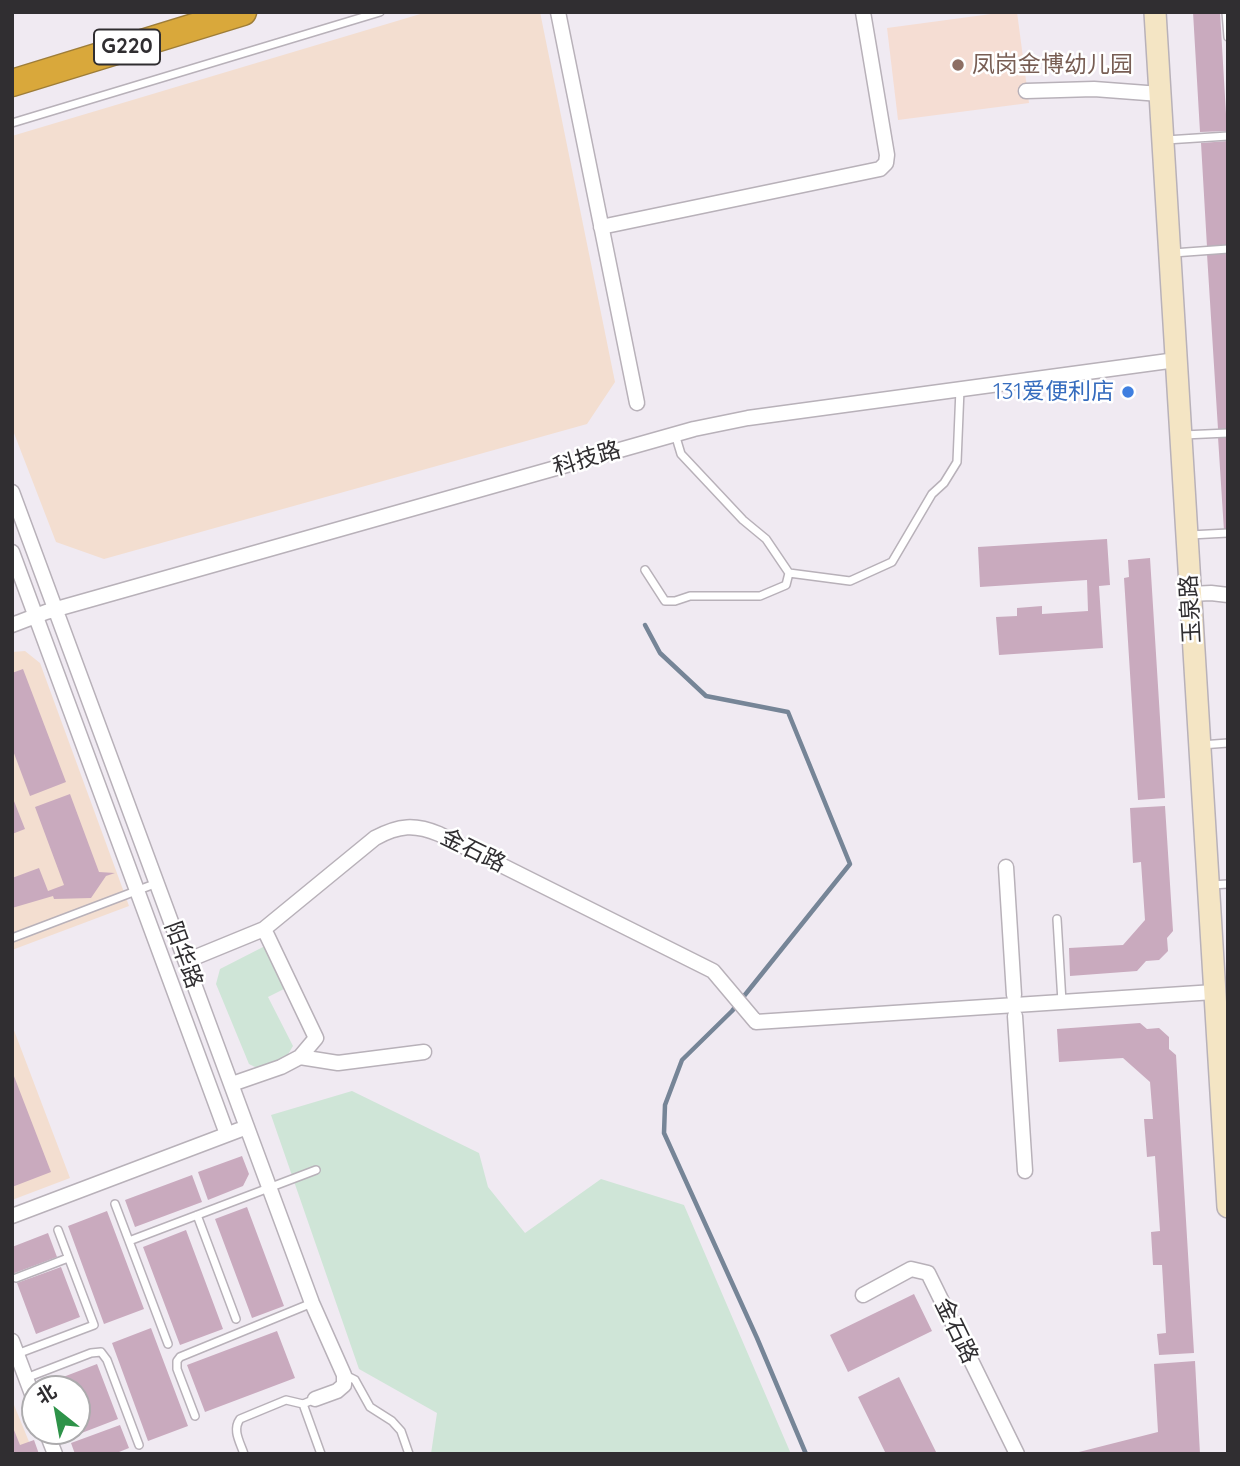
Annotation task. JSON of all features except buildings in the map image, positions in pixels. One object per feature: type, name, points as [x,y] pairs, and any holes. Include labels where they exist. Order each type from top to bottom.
[{"type":"highway","name":"G220","points":[[12,68],[198,12]]},
{"type":"highway","name":"G220","points":[[12,83],[243,12]]},
{"type":"street","points":[[558,12],[637,403]]},
{"type":"street","points":[[601,227],[880,169],[886,163],[887,155],[863,12]]},
{"type":"street","name":"玉泉路","points":[[1155,12],[1199,745],[1218,885],[1214,992],[1224,1098],[1228,1207]]},
{"type":"street","points":[[1026,91],[1094,89],[1160,94]]},
{"type":"street","name":"科技路","points":[[12,625],[56,610],[675,434],[748,418],[1176,360]]},
{"type":"street","name":"阳华路","points":[[12,492],[312,1303],[344,1375]]},
{"type":"street","name":"阳华路","points":[[12,552],[228,1134]]},
{"type":"street","points":[[1190,594],[1228,595]]},
{"type":"street","name":"金石路","points":[[186,961],[264,929],[376,838],[391,829],[408,826],[424,828],[713,971],[756,1022],[1062,1002]]},
{"type":"street","points":[[1006,867],[1014,995]]},
{"type":"street","points":[[232,1084],[281,1067],[300,1057],[316,1038],[264,929]]},
{"type":"street","points":[[1062,1002],[1214,992]]},
{"type":"street","points":[[1015,1016],[1025,1171]]},
{"type":"street","points":[[300,1057],[338,1063],[424,1052]]},
{"type":"street","points":[[12,1216],[247,1127]]},
{"type":"street","name":"金石路","points":[[863,1296],[911,1269],[928,1273],[1017,1454]]},
{"type":"street","points":[[15,1348],[25,1375]]},
{"type":"street","points":[[309,1401],[337,1391],[344,1385],[344,1375]]},
{"type":"lane","points":[[12,123],[380,12]]},
{"type":"lane","points":[[1226,12],[1228,37]]},
{"type":"lane","points":[[1163,140],[1228,136]]},
{"type":"lane","points":[[1169,253],[1228,249]]},
{"type":"lane","points":[[789,573],[850,581],[892,562],[932,494],[944,483],[957,462],[960,389]]},
{"type":"lane","points":[[1181,436],[1228,433]]},
{"type":"lane","points":[[645,570],[665,601],[690,596],[760,596],[786,585],[789,573],[766,539],[743,520],[681,454],[675,434]]},
{"type":"lane","points":[[1187,536],[1228,533]]},
{"type":"lane","points":[[1199,745],[1228,743]]},
{"type":"lane","points":[[12,938],[157,883]]},
{"type":"lane","points":[[1057,919],[1062,1002]]},
{"type":"lane","points":[[129,1241],[316,1170]]},
{"type":"lane","points":[[115,1204],[168,1344]]},
{"type":"lane","points":[[197,1215],[236,1319]]},
{"type":"lane","points":[[15,1348],[94,1325],[58,1230]]},
{"type":"lane","points":[[16,1278],[68,1258]]},
{"type":"lane","points":[[195,1416],[177,1369],[180,1357],[312,1303]]},
{"type":"lane","points":[[34,1375],[91,1353],[101,1352],[107,1360],[139,1445]]},
{"type":"lane","points":[[344,1375],[355,1380],[370,1407],[392,1421],[401,1431],[409,1454]]},
{"type":"lane","points":[[244,1454],[236,1433],[236,1424],[240,1419],[286,1401],[309,1401],[321,1454]]},
{"type":"shaded area","points":[[427,12],[540,12],[615,382],[587,424],[104,559],[56,542],[12,428],[12,136]]},
{"type":"shaded area","name":"凤岗金博幼儿园","points":[[1017,12],[1029,103],[898,120],[887,28]]},
{"type":"shaded area","points":[[25,651],[40,663],[129,906],[12,950],[12,652]]},
{"type":"shaded area","points":[[12,1025],[70,1178],[12,1200]]},
{"type":"shaded area","points":[[12,1400],[21,1422],[21,1445],[30,1445],[34,1454],[12,1454]]},
{"type":"green space","points":[[265,946],[286,988],[268,997],[293,1046],[287,1056],[259,1069],[249,1064],[216,984],[220,969]]},
{"type":"green space","points":[[352,1091],[479,1153],[488,1187],[525,1233],[601,1179],[684,1205],[791,1454],[431,1454],[437,1413],[359,1369],[271,1115]]},
{"type":"waterway","points":[[645,625],[660,653],[706,696],[788,712],[850,864],[732,1011],[682,1060],[665,1105],[664,1133],[757,1338],[806,1454]]},
{"type":"place","name":"凤岗金博幼儿园","points":[[958,65]]},
{"type":"place","name":"131爱便利店","points":[[1128,392]]}]
